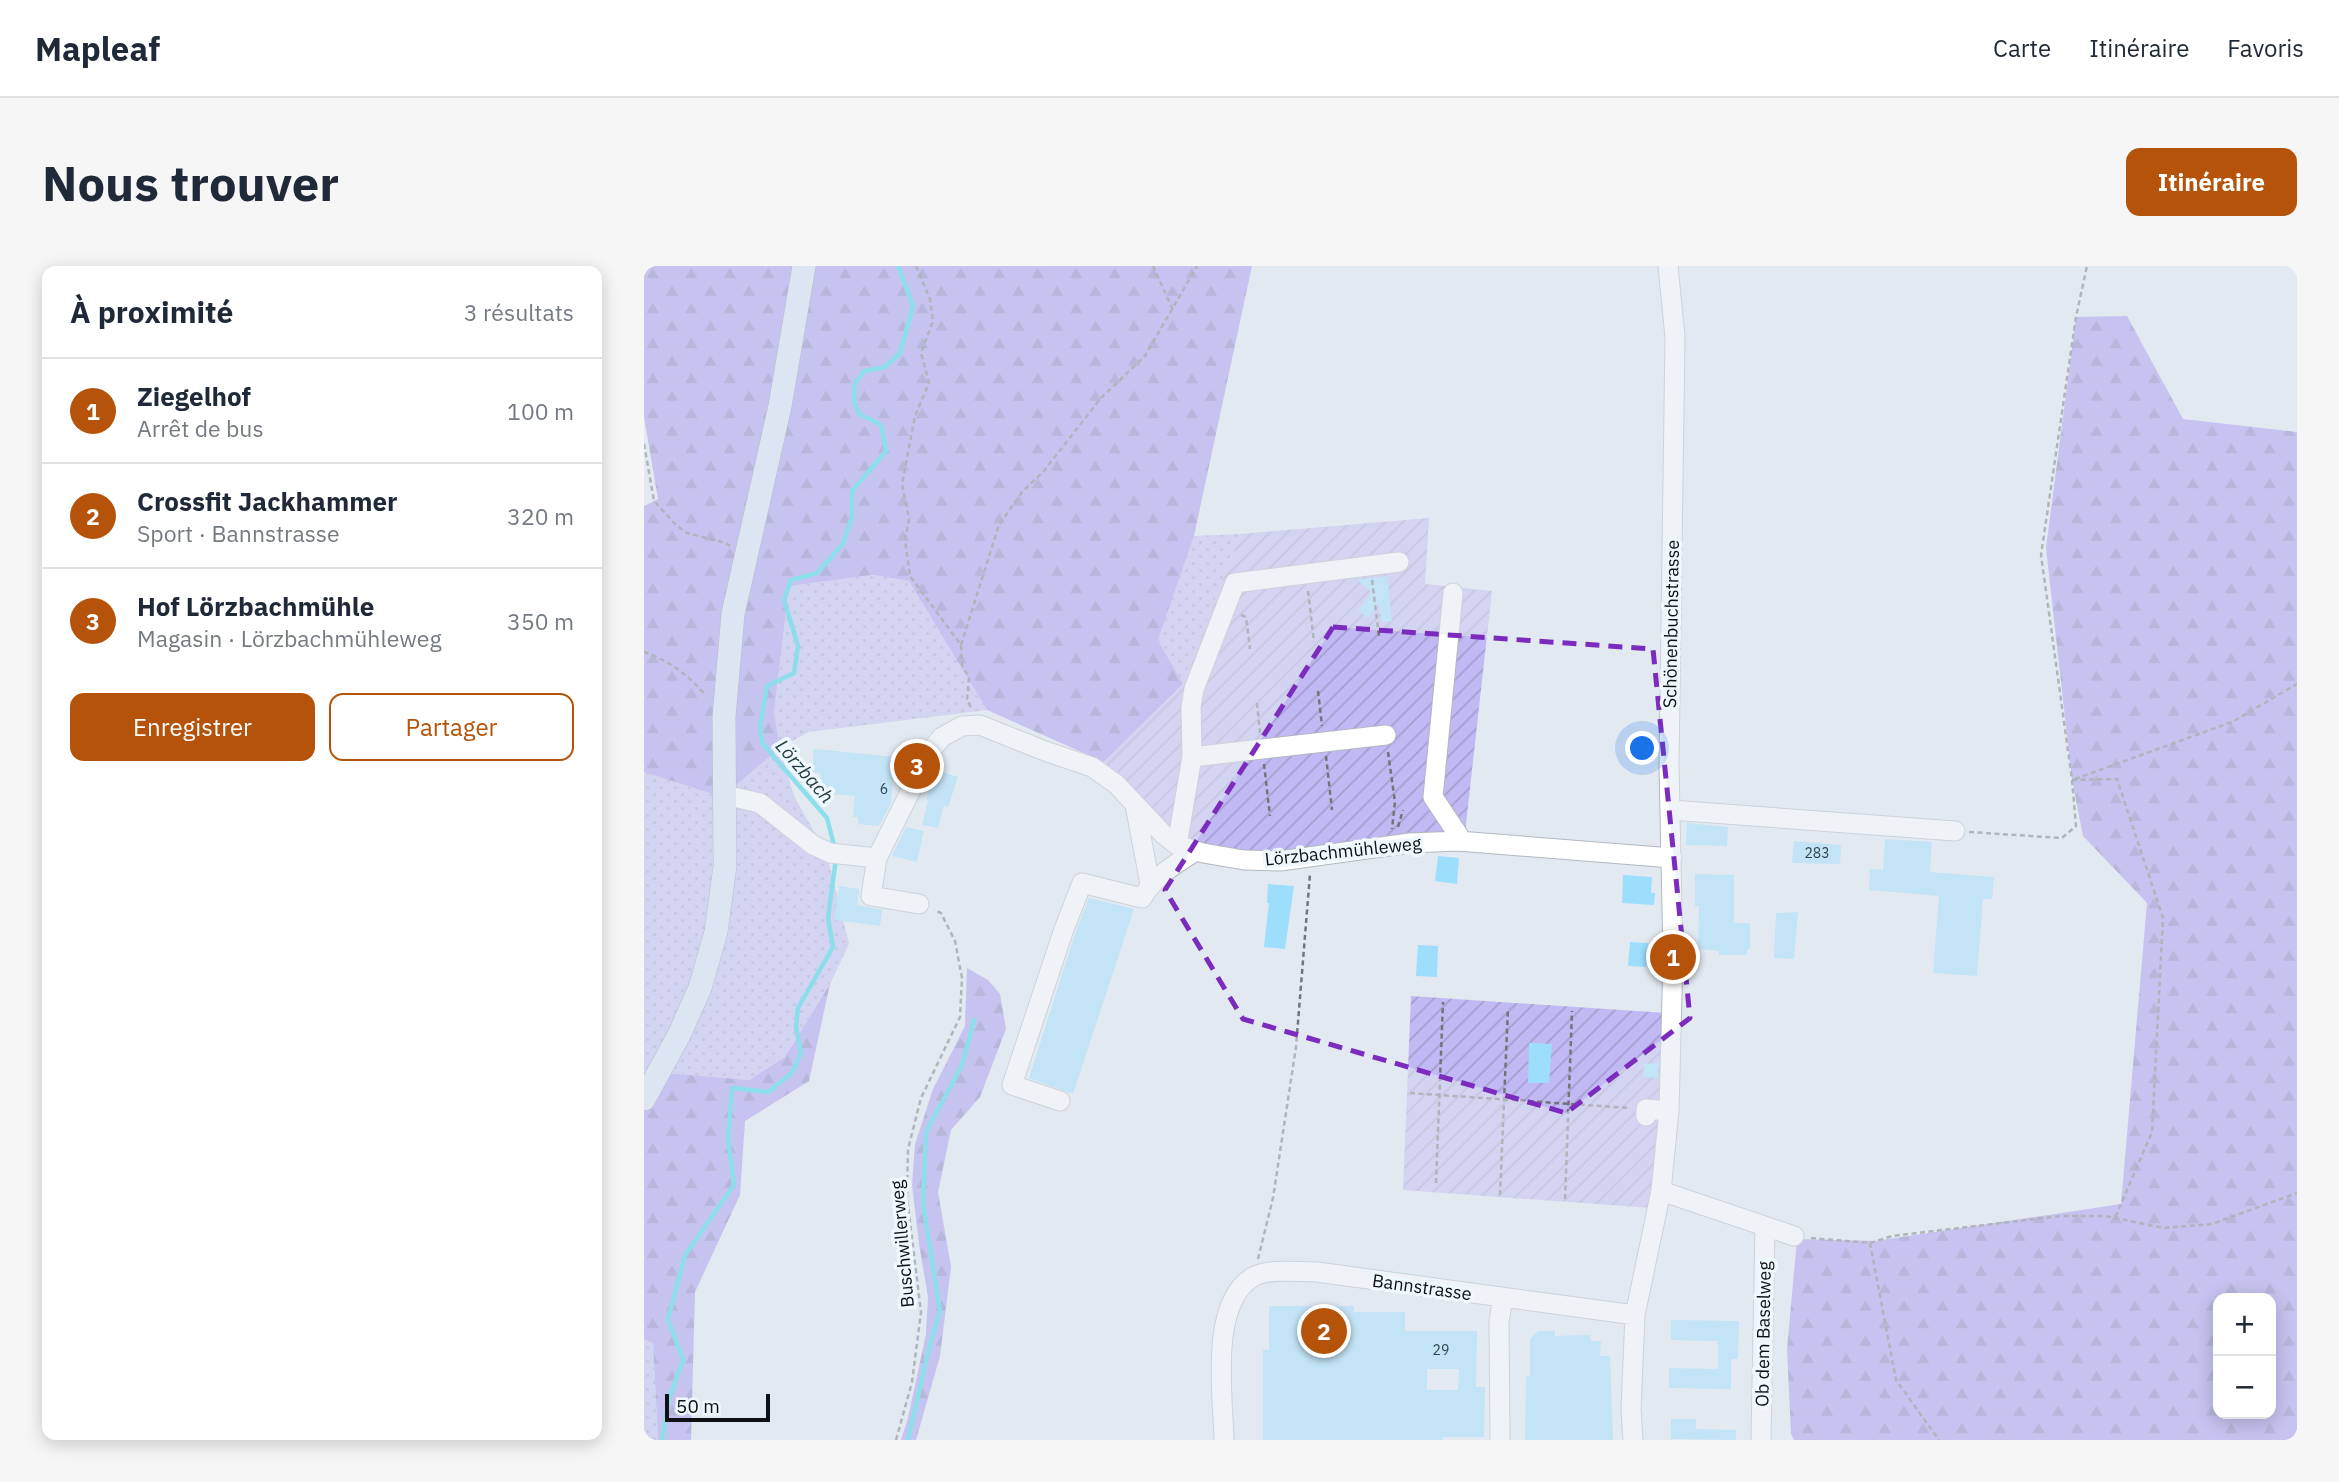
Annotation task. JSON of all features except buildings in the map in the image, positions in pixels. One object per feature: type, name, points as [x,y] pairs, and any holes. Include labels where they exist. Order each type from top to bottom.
[{"type":"main road","points":[[644,1099],[679,1035],[700,988],[716,932],[725,866],[724,717],[733,614],[780,406],[804,266]]},
{"type":"street","name":"Schönenbuchstrasse","points":[[1633,1440],[1635,1315],[1661,1191],[1669,1111],[1673,976],[1669,765],[1675,337],[1668,266]]},
{"type":"street","points":[[1060,1101],[1012,1084],[1064,929],[1082,883],[1142,898],[1150,884],[1187,848],[1192,757],[1191,708],[1194,689],[1235,583],[1399,562]]},
{"type":"street","points":[[1453,593],[1433,797],[1459,836],[1458,841]]},
{"type":"street","points":[[919,904],[871,896],[877,858],[931,750],[942,737],[962,726],[980,724],[1045,751],[1092,766],[1115,784],[1164,835],[1187,848]]},
{"type":"street","points":[[1192,757],[1386,735]]},
{"type":"street","points":[[725,795],[760,803],[813,845],[836,853],[877,858]]},
{"type":"street","points":[[1136,805],[1150,884]]},
{"type":"street","points":[[1671,810],[1955,831]]},
{"type":"street","name":"Lörzbachmühleweg","points":[[1187,848],[1244,860],[1280,861],[1410,843],[1458,841],[1672,858]]},
{"type":"street","points":[[1646,1113],[1669,1111]]},
{"type":"street","points":[[1661,1191],[1794,1236]]},
{"type":"street","name":"Ob dem Baselweg","points":[[1761,1440],[1765,1227]]},
{"type":"street","name":"Bannstrasse","points":[[1254,1276],[1286,1271],[1317,1272],[1635,1315]]},
{"type":"street","points":[[1224,1440],[1222,1346],[1227,1312],[1237,1291],[1254,1276]]},
{"type":"street","points":[[1500,1440],[1499,1321],[1503,1298]]},
{"type":"path","points":[[916,266],[930,299],[933,321],[921,354],[929,383],[915,416],[902,484],[909,519],[905,540],[910,576],[961,645]]},
{"type":"path","points":[[1153,266],[1173,310]]},
{"type":"path","points":[[980,724],[967,700],[969,678],[962,665],[961,645],[999,525],[1021,492],[1044,472],[1101,398],[1145,355],[1197,266]]},
{"type":"path","points":[[1955,831],[2062,838],[2076,826],[2041,555],[2076,317],[2087,266]]},
{"type":"path","points":[[644,444],[654,501],[687,533],[726,543],[746,560]]},
{"type":"path","points":[[1370,565],[1379,636]]},
{"type":"path","points":[[1306,573],[1314,642]]},
{"type":"path","points":[[1224,610],[1246,617],[1250,649]]},
{"type":"path","points":[[644,652],[663,658],[698,686],[724,717]]},
{"type":"path","points":[[2072,780],[2232,722],[2297,684]]},
{"type":"path","points":[[1386,735],[1395,802],[1392,831],[1397,828],[1403,810]]},
{"type":"path","points":[[2072,780],[2117,779],[2163,918],[2152,1132],[2115,1218]]},
{"type":"path","points":[[1254,1276],[1273,1198],[1296,1047],[1311,856]]},
{"type":"path","name":"Buschwillerweg","points":[[896,1440],[912,1382],[921,1312],[908,1197],[908,1149],[921,1098],[960,1017],[962,978],[955,941],[941,913],[919,904]]},
{"type":"path","points":[[1436,1183],[1443,1002]]},
{"type":"path","points":[[1500,1195],[1508,1008]]},
{"type":"path","points":[[1565,1199],[1572,1011]]},
{"type":"path","points":[[1410,1093],[1569,1104],[1646,1113]]},
{"type":"path","points":[[1794,1236],[1870,1243],[1892,1236],[2061,1216],[2115,1218],[2164,1227],[2212,1224],[2297,1194]]},
{"type":"path","points":[[1870,1243],[1896,1380],[1939,1440]]},
{"type":"highlighted area","points":[[1333,627],[1653,649],[1690,1018],[1566,1113],[1243,1019],[1165,890]]},
{"type":"shaded area","points":[[1429,518],[1425,584],[1492,591],[1464,842],[1261,858],[1180,844],[1104,762],[1183,684],[1240,534]]},
{"type":"shaded area","points":[[1240,534],[1183,684],[1158,640],[1194,536]]},
{"type":"shaded area","points":[[873,575],[909,581],[987,710],[808,732],[780,748],[774,715],[789,586]]},
{"type":"shaded area","points":[[780,748],[794,796],[827,855],[849,944],[830,984],[785,1057],[749,1080],[666,1073],[644,1107],[644,772],[722,797]]},
{"type":"shaded area","points":[[1411,996],[1666,1013],[1659,1196],[1652,1208],[1403,1190]]},
{"type":"shaded area","points":[[644,1339],[653,1342],[658,1440],[644,1440]]},
{"type":"green space","points":[[644,266],[1252,266],[1194,536],[1158,640],[1183,684],[1104,762],[987,710],[909,581],[873,575],[789,586],[774,714],[780,748],[722,797],[644,772],[644,506],[658,499],[644,417]]},
{"type":"green space","points":[[2127,316],[2183,419],[2297,432],[2297,1440],[1794,1440],[1791,1434],[1787,1349],[1797,1239],[1875,1241],[2121,1204],[2147,903],[2083,836],[2072,780],[2046,548],[2076,317]]},
{"type":"green space","points":[[967,968],[988,980],[1000,994],[1006,1029],[980,1097],[951,1130],[938,1192],[951,1267],[940,1356],[916,1440],[901,1440],[926,1334],[928,1297],[912,1185],[915,1144],[933,1089],[965,1026]]},
{"type":"green space","points":[[830,984],[809,1081],[745,1121],[740,1195],[695,1292],[691,1440],[658,1440],[653,1343],[644,1339],[644,1107],[666,1073],[749,1080],[785,1057]]},
{"type":"waterway","name":"Lörzbach","points":[[835,849],[827,818],[762,743],[760,725],[767,686],[794,673],[798,646],[784,600],[791,580],[817,573],[842,545],[852,518],[852,491],[886,451],[881,425],[859,414],[854,402],[855,383],[864,371],[885,367],[900,353],[913,306],[898,266]]},
{"type":"waterway","name":"Lörzbach","points":[[662,1440],[669,1399],[683,1360],[668,1319],[685,1255],[734,1185],[728,1139],[732,1088],[768,1092],[792,1073],[801,1053],[796,1027],[798,1008],[833,947],[828,918],[836,858]]},
{"type":"waterway","points":[[908,1440],[940,1311],[923,1203],[926,1132],[962,1065],[974,1020]]},
{"type":"place","name":"Hof Lörzbachmühle","points":[[917,766]]},
{"type":"place","name":"Ziegelhof","points":[[1673,957]]},
{"type":"place","name":"Crossfit Jackhammer","points":[[1324,1331]]}]
